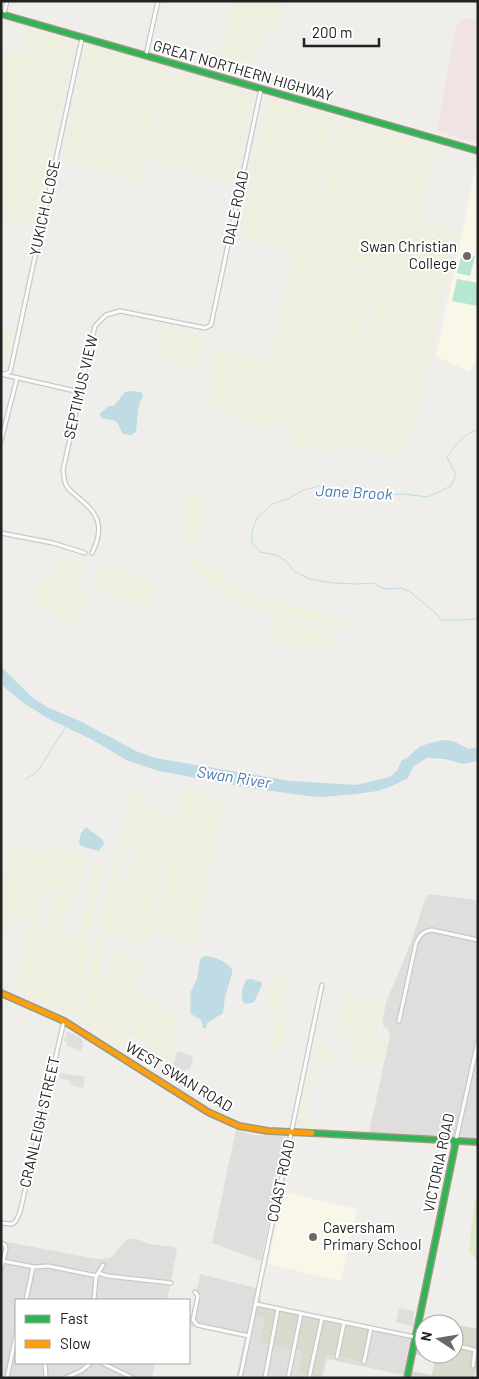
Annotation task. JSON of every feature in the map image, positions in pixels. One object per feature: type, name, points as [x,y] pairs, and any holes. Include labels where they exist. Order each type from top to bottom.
[{"type":"main road","name":"GREAT NORTHERN HIGHWAY","points":[[2,13],[478,150]]},
{"type":"main road","name":"WEST SWAN ROAD","points":[[1,993],[64,1021],[208,1112],[239,1126],[260,1130],[478,1142]]},
{"type":"main road","name":"VICTORIA ROAD","points":[[421,1314],[456,1141]]},
{"type":"main road","name":"VICTORIA ROAD","points":[[407,1378],[414,1346]]},
{"type":"street","points":[[2,13],[7,1]]},
{"type":"street","points":[[146,55],[158,1]]},
{"type":"street","name":"YUKICH CLOSE","points":[[2,375],[10,372],[11,368],[83,37]]},
{"type":"street","name":"DALE ROAD","points":[[207,328],[211,323],[262,88]]},
{"type":"street","name":"SEPTIMUS VIEW","points":[[92,553],[99,527],[97,518],[89,506],[70,490],[66,484],[63,470],[95,326],[106,315],[114,312],[128,311],[207,328]]},
{"type":"street","points":[[2,375],[80,392]]},
{"type":"street","points":[[1,441],[17,378]]},
{"type":"street","points":[[1,533],[53,543],[86,553]]},
{"type":"street","points":[[399,1021],[419,936],[426,931],[432,930],[478,940]]},
{"type":"street","name":"COAST ROAD","points":[[240,1378],[322,985]]},
{"type":"street","name":"CRANLEIGH STREET","points":[[1,1223],[14,1223],[20,1212],[64,1021]]},
{"type":"street","name":"VICTORIA ROAD","points":[[456,1141],[478,1041]]},
{"type":"street","points":[[1,1269],[6,1249],[3,1244]]},
{"type":"street","points":[[3,1261],[33,1267],[48,1266],[108,1276],[171,1283]]},
{"type":"street","points":[[94,1299],[97,1274],[103,1264]]},
{"type":"street","points":[[26,1299],[33,1267]]},
{"type":"street","points":[[195,1292],[198,1296],[194,1323],[249,1336]]},
{"type":"street","points":[[256,1304],[414,1337]]},
{"type":"street","points":[[265,1378],[278,1309]]},
{"type":"street","points":[[288,1378],[301,1314]]},
{"type":"street","points":[[309,1378],[322,1318]]},
{"type":"street","points":[[337,1357],[344,1323]]},
{"type":"street","points":[[364,1362],[371,1328]]},
{"type":"street","points":[[1,1376],[7,1378],[15,1340]]},
{"type":"street","points":[[464,1347],[475,1350],[473,1366]]},
{"type":"street","points":[[45,1364],[46,1378]]},
{"type":"street","points":[[65,1378],[74,1376],[91,1364]]},
{"type":"street","points":[[104,1364],[133,1378]]},
{"type":"shaded area","points":[[468,18],[478,20],[478,143],[437,131],[456,25]]},
{"type":"shaded area","name":"Swan Christian College","points":[[478,156],[478,355],[470,372],[436,356]]},
{"type":"shaded area","points":[[429,894],[478,900],[478,1137],[369,1133],[390,1036],[388,1029],[384,1027],[382,1022],[387,1000],[410,945],[425,900]]},
{"type":"shaded area","points":[[67,1031],[82,1039],[83,1046],[81,1050],[79,1051],[66,1045],[68,1043],[64,1041]]},
{"type":"shaded area","points":[[177,1051],[190,1055],[193,1058],[190,1069],[187,1068],[186,1071],[173,1068]]},
{"type":"shaded area","points":[[61,1073],[85,1077],[83,1088],[71,1085],[70,1081],[59,1078]]},
{"type":"shaded area","points":[[236,1130],[254,1135],[284,1136],[286,1140],[261,1261],[212,1243]]},
{"type":"shaded area","name":"Caversham Primary School","points":[[284,1192],[357,1209],[341,1281],[268,1264]]},
{"type":"shaded area","points":[[127,1239],[137,1239],[149,1244],[175,1247],[177,1251],[167,1299],[15,1299],[15,1364],[155,1364],[152,1378],[1,1378],[1,1241],[97,1259],[111,1258]]},
{"type":"shaded area","points":[[200,1274],[260,1289],[261,1303],[411,1335],[403,1375],[327,1359],[322,1378],[236,1378],[245,1336],[190,1326]]},
{"type":"shaded area","points":[[257,1303],[369,1328],[362,1361],[326,1354],[320,1377],[299,1372],[303,1352],[260,1342],[266,1317],[255,1315]]},
{"type":"shaded area","points":[[399,1308],[414,1311],[413,1327],[396,1322]]},
{"type":"shaded area","points":[[464,1326],[478,1329],[478,1360],[474,1378],[409,1378],[410,1371],[432,1375],[434,1364],[464,1364]]},
{"type":"green space","points":[[232,1],[285,1],[278,30],[267,27],[263,47],[260,46],[252,80],[216,69]]},
{"type":"green space","points":[[28,28],[69,40],[67,46],[74,48],[69,67],[29,57],[69,69],[34,228],[1,219],[1,49],[22,55]]},
{"type":"green space","points":[[86,44],[167,68],[141,182],[62,160]]},
{"type":"green space","points":[[170,69],[254,93],[234,184],[149,160]]},
{"type":"green space","points":[[268,98],[336,118],[316,206],[247,187],[266,99],[268,100]]},
{"type":"green space","points":[[339,119],[436,146],[419,219],[458,231],[445,291],[309,253]]},
{"type":"green space","points":[[247,188],[316,208],[305,254],[242,236],[246,217],[243,216]]},
{"type":"green space","points":[[293,252],[376,275],[355,370],[271,357]]},
{"type":"green space","points":[[462,253],[475,256],[470,276],[457,273]]},
{"type":"green space","points":[[379,276],[443,294],[426,382],[359,370]]},
{"type":"green space","points":[[457,279],[478,283],[478,306],[452,301]]},
{"type":"green space","points":[[1,326],[13,329],[3,371],[1,371]]},
{"type":"green space","points":[[161,327],[206,336],[200,366],[186,363],[185,370],[173,367],[173,364],[169,363],[170,359],[155,356]]},
{"type":"green space","points":[[213,350],[286,362],[271,430],[262,429],[209,402],[213,382],[209,377]]},
{"type":"green space","points":[[288,361],[355,372],[341,448],[332,452],[290,445],[293,428],[274,424]]},
{"type":"green space","points":[[357,372],[426,384],[409,436],[394,455],[345,444]]},
{"type":"green space","points":[[189,492],[204,498],[203,517],[198,542],[183,540],[181,534]]},
{"type":"green space","points":[[191,554],[243,591],[238,599],[232,600],[201,576],[194,568],[189,557]]},
{"type":"green space","points":[[62,556],[83,563],[85,566],[81,586],[70,582],[53,569]]},
{"type":"green space","points":[[100,565],[157,583],[150,609],[97,592]]},
{"type":"green space","points":[[52,570],[89,598],[89,602],[75,627],[71,629],[32,597]]},
{"type":"green space","points":[[246,593],[346,620],[343,630],[239,605]]},
{"type":"green space","points":[[275,617],[328,631],[334,640],[331,645],[274,644],[268,636]]},
{"type":"green space","points":[[184,787],[225,802],[211,867],[170,854]]},
{"type":"green space","points":[[132,789],[145,791],[130,855],[119,847]]},
{"type":"green space","points":[[143,809],[175,815],[162,875],[133,857]]},
{"type":"green space","points":[[12,842],[45,855],[48,842],[86,858],[78,899],[10,871],[44,887],[35,922],[1,908],[1,892]]},
{"type":"green space","points":[[117,848],[125,855],[121,876],[112,869]]},
{"type":"green space","points":[[170,855],[210,869],[203,905],[162,891]]},
{"type":"green space","points":[[132,860],[161,877],[149,941],[144,945],[116,934]]},
{"type":"green space","points":[[94,862],[104,866],[95,906],[84,901]]},
{"type":"green space","points":[[112,872],[126,880],[113,935],[99,926]]},
{"type":"green space","points":[[55,891],[70,898],[62,934],[47,927]]},
{"type":"green space","points":[[162,893],[203,907],[195,945],[153,934]]},
{"type":"green space","points":[[84,904],[95,908],[86,944],[76,940]]},
{"type":"green space","points":[[1,910],[9,913],[1,952]]},
{"type":"green space","points":[[30,921],[74,941],[59,1010],[16,992]]},
{"type":"green space","points":[[97,935],[107,942],[100,971],[106,975],[94,1031],[79,1021]]},
{"type":"green space","points":[[76,941],[90,947],[75,1018],[61,1010]]},
{"type":"green space","points":[[113,946],[143,963],[136,991],[108,974]]},
{"type":"green space","points":[[272,977],[288,980],[280,1015],[265,1012]]},
{"type":"green space","points":[[107,978],[136,995],[124,1051],[96,1033]]},
{"type":"green space","points":[[140,994],[180,1020],[172,1060],[131,1035]]},
{"type":"green space","points":[[344,994],[384,1003],[377,1035],[337,1026]]},
{"type":"green space","points":[[276,1020],[287,1022],[281,1052],[269,1050]]},
{"type":"green space","points":[[341,1030],[388,1040],[383,1065],[347,1058],[352,1037],[340,1034]]},
{"type":"green space","points":[[314,1043],[326,1046],[333,1051],[330,1063],[311,1058]]},
{"type":"green space","points":[[311,1061],[316,1062],[306,1104],[308,1105],[308,1114],[300,1112]]},
{"type":"green space","points":[[300,1114],[310,1116],[310,1119],[314,1120],[316,1125],[327,1126],[327,1129],[300,1127],[298,1123]]},
{"type":"green space","points":[[478,1199],[478,1263],[469,1251],[474,1205],[475,1200]]},
{"type":"water","points":[[133,391],[143,394],[138,409],[136,432],[131,435],[123,434],[116,422],[102,418],[99,414],[109,406],[114,406],[125,392]]},
{"type":"water","name":"Swan River","points":[[1,667],[32,697],[47,707],[82,722],[136,751],[155,758],[291,781],[356,785],[390,777],[397,771],[402,760],[419,747],[443,740],[453,741],[469,749],[478,747],[478,761],[463,764],[445,759],[427,758],[414,766],[408,778],[392,786],[378,791],[324,797],[250,788],[159,771],[126,760],[93,740],[49,719],[22,702],[3,686]]},
{"type":"water","points":[[86,827],[103,840],[104,844],[99,851],[81,846],[79,843],[81,833]]},
{"type":"water","points":[[205,956],[216,958],[227,964],[232,969],[232,974],[225,997],[223,1013],[207,1023],[206,1028],[203,1028],[201,1020],[191,1014],[190,993],[197,979],[200,959]]},
{"type":"water","points":[[251,979],[261,982],[262,985],[254,1002],[245,1004],[242,1000],[242,990],[246,980]]},
{"type":"waterway","name":"Jane Brook","points":[[478,430],[464,437],[447,457],[456,475],[451,486],[428,497],[403,494],[383,495],[319,486],[303,490],[288,499],[272,504],[257,518],[252,532],[252,543],[260,552],[276,555],[286,561],[294,571],[309,579],[332,583],[373,583],[385,589],[400,588],[410,592],[436,613],[441,620],[478,618]]},
{"type":"waterway","points":[[26,779],[37,772],[67,725]]},
{"type":"traffic: fast","points":[[1,14],[478,151]]},
{"type":"traffic: fast","points":[[312,1133],[478,1142]]},
{"type":"traffic: fast","points":[[407,1378],[456,1141]]},
{"type":"traffic: slow","points":[[1,993],[64,1021],[208,1112],[239,1126],[268,1131],[312,1133]]},
{"type":"place","name":"Swan Christian College","points":[[467,256]]},
{"type":"place","name":"Caversham Primary School","points":[[313,1237]]}]
